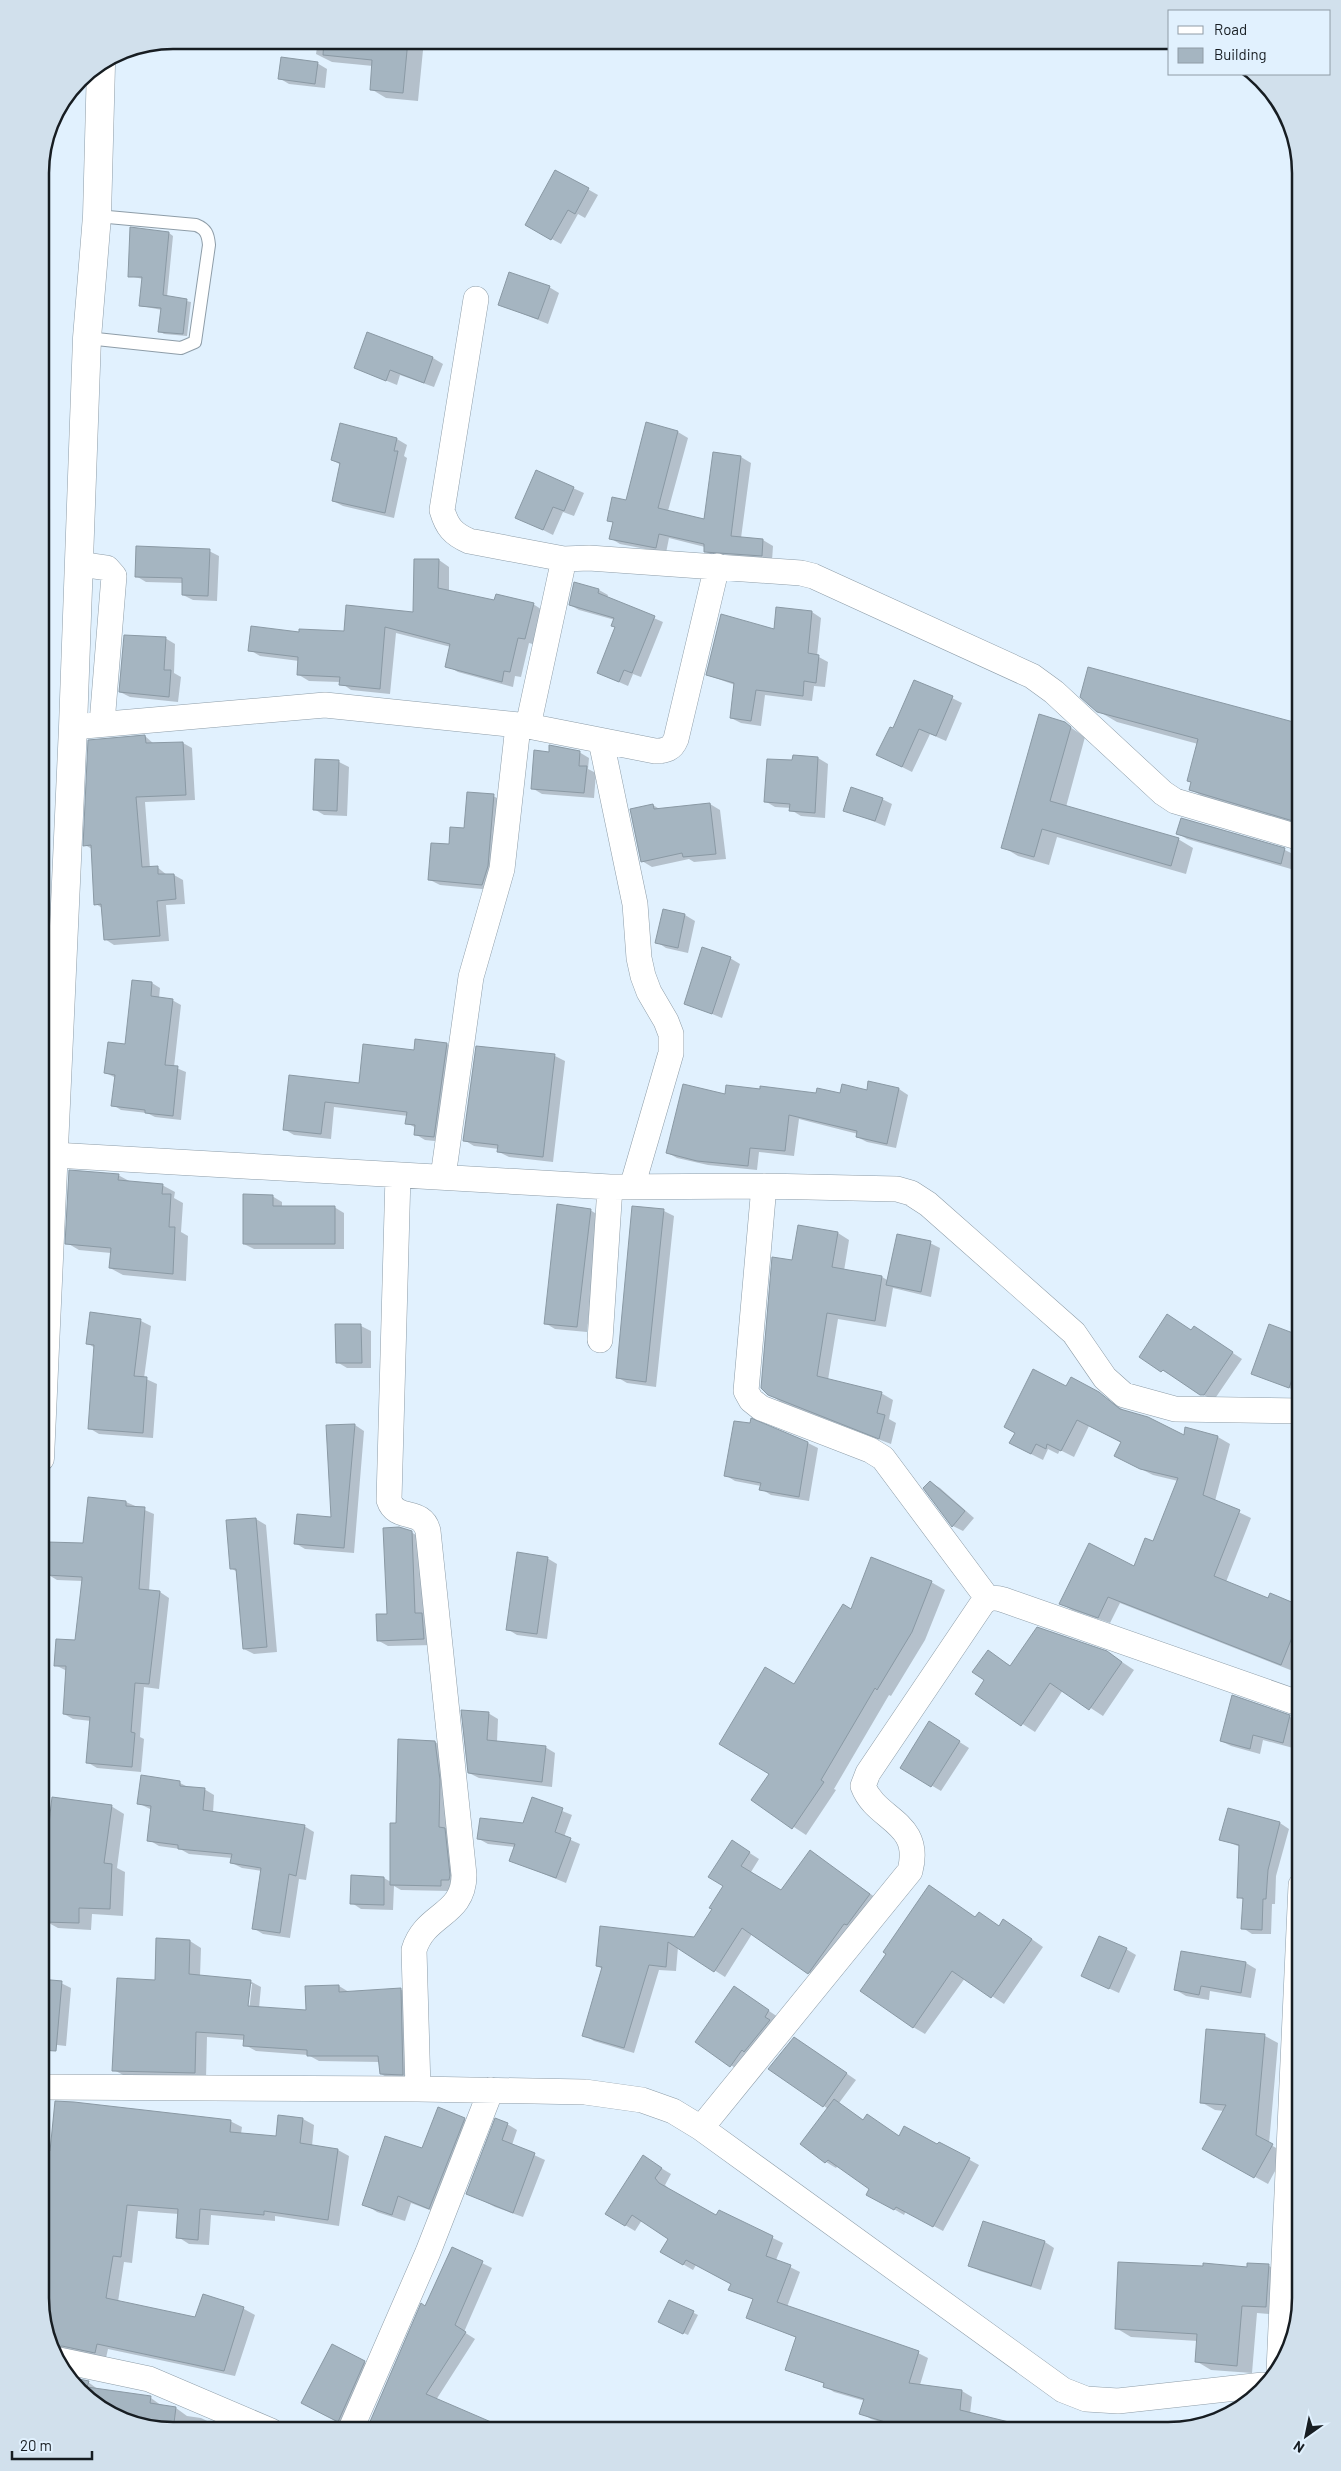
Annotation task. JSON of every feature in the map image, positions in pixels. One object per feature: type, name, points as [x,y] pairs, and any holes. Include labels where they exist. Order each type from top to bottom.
[{"type":"street","points":[[49,1263],[73,727],[87,338],[97,216],[101,72]]},
{"type":"street","points":[[476,299],[442,510],[446,524],[455,535],[469,541],[564,559],[589,558],[716,566],[801,573],[813,576],[1032,676],[1054,692],[1163,793],[1176,801],[1292,835]]},
{"type":"street","points":[[443,1177],[471,977],[502,869],[523,726],[564,559]]},
{"type":"street","points":[[79,564],[107,568],[114,576],[102,724]]},
{"type":"street","points":[[73,727],[325,705],[523,726],[655,751],[665,751],[673,746],[716,566]]},
{"type":"street","points":[[600,1340],[621,1187],[671,1053],[671,1034],[643,976],[639,958],[634,904],[601,741]]},
{"type":"street","points":[[54,1155],[621,1187],[764,1186],[898,1189],[911,1193],[928,1204],[1074,1333],[1105,1378],[1124,1395],[1175,1409],[1292,1411]]},
{"type":"street","points":[[398,1175],[388,1500],[391,1508],[396,1512],[421,1518],[426,1524],[428,1531],[464,1875],[464,1889],[459,1900],[418,1936],[414,1950],[418,2089]]},
{"type":"street","points":[[764,1186],[746,1390],[751,1400],[761,1408],[870,1450],[883,1458],[988,1599]]},
{"type":"street","points":[[702,2128],[910,1871],[913,1857],[912,1844],[902,1827],[867,1797],[863,1786],[868,1773],[982,1604],[988,1599],[996,1597],[1292,1701]]},
{"type":"street","points":[[1280,2351],[1292,2084]]},
{"type":"street","points":[[49,2087],[585,2092],[642,2100],[673,2111],[702,2128],[1063,2390],[1086,2399],[1118,2402],[1255,2386]]},
{"type":"street","points":[[354,2422],[428,2252],[491,2090]]},
{"type":"street","points":[[66,2361],[149,2379],[250,2422]]},
{"type":"lane","points":[[87,338],[182,348],[195,342],[209,245],[208,235],[203,228],[196,225],[97,216]]},
{"type":"building","points":[[323,49],[407,49],[403,93],[370,90],[372,60],[323,55]]},
{"type":"building","points":[[281,57],[318,62],[315,84],[278,79]]},
{"type":"building","points":[[555,170],[589,188],[575,214],[568,210],[551,240],[525,225]]},
{"type":"building","points":[[130,227],[169,232],[163,295],[187,299],[183,334],[158,332],[161,308],[139,306],[142,277],[128,277]]},
{"type":"building","points":[[509,272],[550,286],[538,319],[498,305]]},
{"type":"building","points":[[367,332],[433,357],[424,383],[390,370],[386,381],[354,368]]},
{"type":"building","points":[[646,422],[678,431],[658,508],[704,519],[713,452],[741,456],[731,536],[763,539],[762,556],[704,552],[704,544],[659,534],[656,548],[609,539],[613,522],[607,521],[612,497],[626,500]]},
{"type":"building","points":[[340,423],[397,438],[394,451],[398,451],[385,513],[332,501],[340,463],[331,460]]},
{"type":"building","points":[[536,470],[574,487],[564,511],[553,507],[543,530],[515,518]]},
{"type":"building","points":[[136,546],[210,549],[208,596],[182,595],[182,578],[135,577]]},
{"type":"building","points":[[414,559],[439,559],[438,588],[494,600],[496,594],[534,603],[525,639],[518,638],[510,672],[504,671],[502,682],[445,667],[450,644],[385,627],[380,689],[339,685],[340,677],[297,675],[298,657],[248,651],[251,626],[299,632],[299,629],[344,631],[346,605],[413,612]]},
{"type":"building","points":[[574,582],[599,589],[598,593],[655,616],[632,673],[624,670],[619,682],[597,673],[615,627],[611,626],[614,618],[569,605]]},
{"type":"building","points":[[776,607],[812,611],[808,653],[819,655],[816,683],[804,681],[803,696],[756,690],[751,721],[730,718],[734,683],[706,675],[721,614],[774,629]]},
{"type":"building","points":[[124,635],[166,637],[164,670],[171,670],[169,697],[119,692]]},
{"type":"building","points":[[1088,667],[1292,722],[1292,821],[1189,790],[1191,782],[1187,781],[1198,739],[1097,712],[1080,697]]},
{"type":"building","points":[[914,680],[953,696],[936,736],[919,729],[902,767],[876,755],[890,727],[893,728]]},
{"type":"building","points":[[1039,714],[1065,722],[1071,727],[1050,801],[1179,838],[1171,866],[1042,829],[1034,857],[1001,848]]},
{"type":"building","points":[[145,735],[146,743],[183,742],[186,795],[136,797],[142,867],[158,866],[158,874],[174,874],[176,899],[157,901],[160,936],[104,940],[101,904],[94,905],[91,845],[83,846],[88,740]]},
{"type":"building","points":[[549,745],[580,751],[579,766],[587,766],[584,793],[531,789],[534,750],[549,752]]},
{"type":"building","points":[[793,755],[818,757],[815,813],[789,811],[790,804],[764,802],[767,759],[792,760]]},
{"type":"building","points":[[315,759],[339,760],[337,811],[313,810]]},
{"type":"building","points":[[851,787],[883,798],[875,821],[843,811]]},
{"type":"building","points":[[467,792],[494,794],[488,866],[482,885],[428,880],[431,843],[449,844],[450,827],[464,828]]},
{"type":"building","points":[[710,803],[716,854],[683,857],[682,853],[641,862],[630,809],[653,804],[654,809]]},
{"type":"building","points":[[1181,818],[1285,848],[1281,864],[1176,834]]},
{"type":"building","points":[[663,909],[685,914],[678,948],[655,943]]},
{"type":"building","points":[[702,947],[731,957],[712,1014],[684,1004]]},
{"type":"building","points":[[132,980],[152,982],[151,996],[173,999],[165,1065],[178,1066],[173,1116],[111,1106],[115,1075],[104,1073],[108,1042],[125,1044]]},
{"type":"building","points":[[415,1039],[447,1043],[434,1137],[414,1135],[415,1125],[405,1124],[407,1112],[325,1102],[321,1134],[283,1130],[289,1075],[359,1083],[363,1044],[414,1050]]},
{"type":"building","points":[[476,1046],[555,1054],[543,1157],[497,1152],[498,1145],[463,1141]]},
{"type":"building","points":[[868,1081],[899,1088],[887,1144],[856,1137],[857,1131],[789,1115],[785,1151],[750,1148],[748,1166],[697,1161],[666,1153],[683,1084],[725,1094],[726,1085],[760,1089],[760,1086],[816,1093],[817,1088],[840,1093],[842,1084],[867,1090]]},
{"type":"building","points":[[69,1170],[119,1174],[118,1180],[163,1184],[162,1194],[171,1194],[169,1227],[175,1227],[173,1274],[109,1268],[111,1248],[65,1244]]},
{"type":"building","points":[[243,1194],[273,1195],[273,1206],[335,1206],[335,1244],[243,1244]]},
{"type":"building","points":[[557,1204],[591,1209],[577,1327],[544,1324]]},
{"type":"building","points":[[632,1206],[664,1209],[646,1382],[616,1378]]},
{"type":"building","points":[[798,1225],[838,1232],[832,1267],[882,1276],[875,1321],[827,1313],[817,1376],[882,1392],[877,1413],[885,1415],[879,1439],[768,1395],[761,1388],[772,1257],[792,1260]]},
{"type":"building","points":[[897,1234],[931,1241],[921,1292],[886,1285]]},
{"type":"building","points":[[90,1312],[141,1319],[134,1376],[147,1377],[143,1433],[88,1429],[94,1345],[86,1344]]},
{"type":"building","points":[[1167,1314],[1191,1330],[1194,1326],[1233,1352],[1204,1395],[1200,1395],[1163,1370],[1161,1372],[1139,1357]]},
{"type":"building","points":[[335,1324],[361,1324],[362,1363],[336,1363]]},
{"type":"building","points":[[1269,1324],[1292,1333],[1292,1380],[1289,1388],[1251,1374]]},
{"type":"building","points":[[1033,1369],[1066,1386],[1071,1377],[1099,1392],[1120,1409],[1148,1417],[1184,1435],[1185,1427],[1218,1436],[1203,1495],[1240,1510],[1214,1576],[1268,1598],[1270,1593],[1292,1602],[1292,1638],[1281,1665],[1108,1597],[1098,1618],[1059,1604],[1089,1543],[1134,1566],[1145,1538],[1153,1541],[1178,1478],[1140,1469],[1114,1456],[1121,1442],[1077,1420],[1061,1451],[1047,1444],[1046,1449],[1036,1444],[1031,1454],[1009,1443],[1015,1433],[1004,1427]]},
{"type":"building","points":[[751,1418],[808,1442],[799,1497],[759,1490],[761,1483],[724,1476],[734,1421],[750,1423]]},
{"type":"building","points":[[355,1424],[344,1548],[294,1544],[297,1514],[331,1517],[326,1425]]},
{"type":"building","points":[[930,1481],[965,1511],[952,1527],[923,1488]]},
{"type":"building","points":[[88,1497],[126,1501],[126,1506],[145,1507],[139,1589],[160,1591],[149,1684],[135,1683],[131,1732],[135,1733],[132,1767],[86,1763],[90,1717],[63,1714],[66,1666],[54,1666],[56,1639],[75,1640],[82,1577],[49,1575],[49,1542],[83,1543]]},
{"type":"building","points":[[256,1518],[267,1647],[243,1649],[236,1569],[230,1569],[226,1520]]},
{"type":"building","points":[[399,1527],[412,1531],[415,1613],[422,1613],[424,1639],[377,1641],[376,1614],[387,1614],[383,1528]]},
{"type":"building","points":[[517,1552],[548,1557],[537,1634],[506,1630]]},
{"type":"building","points":[[871,1557],[932,1581],[912,1632],[877,1690],[875,1688],[821,1780],[824,1782],[792,1829],[751,1800],[769,1774],[719,1744],[765,1667],[794,1684],[843,1604],[851,1609]]},
{"type":"building","points":[[1037,1627],[1107,1651],[1122,1662],[1089,1710],[1050,1683],[1021,1726],[975,1694],[984,1680],[972,1672],[988,1650],[1010,1666]]},
{"type":"building","points":[[1232,1695],[1290,1715],[1283,1743],[1253,1735],[1250,1749],[1220,1741]]},
{"type":"building","points":[[461,1710],[489,1712],[487,1740],[546,1746],[542,1782],[468,1773]]},
{"type":"building","points":[[929,1721],[960,1741],[931,1787],[900,1768]]},
{"type":"building","points":[[398,1739],[435,1741],[440,1780],[439,1827],[445,1828],[450,1875],[449,1880],[441,1880],[441,1886],[390,1885],[390,1823],[396,1823]]},
{"type":"building","points":[[141,1775],[180,1781],[180,1786],[205,1788],[203,1810],[305,1825],[296,1876],[289,1874],[280,1933],[252,1929],[261,1868],[230,1863],[232,1854],[178,1849],[178,1845],[147,1841],[151,1806],[137,1804]]},
{"type":"building","points":[[52,1797],[112,1805],[104,1863],[112,1864],[110,1909],[79,1908],[79,1923],[49,1922],[49,1823]]},
{"type":"building","points":[[532,1797],[563,1808],[555,1832],[571,1838],[556,1878],[509,1861],[515,1844],[477,1839],[480,1818],[523,1823]]},
{"type":"building","points":[[1228,1808],[1280,1822],[1268,1870],[1266,1899],[1263,1899],[1262,1930],[1241,1929],[1243,1898],[1237,1898],[1239,1845],[1219,1840]]},
{"type":"building","points":[[732,1840],[750,1852],[741,1866],[781,1890],[810,1850],[870,1894],[847,1925],[844,1924],[808,1974],[742,1928],[714,1972],[668,1942],[666,1967],[649,1965],[624,2048],[582,2036],[602,1967],[596,1966],[600,1926],[694,1937],[712,1909],[709,1908],[723,1886],[708,1877]]},
{"type":"building","points":[[351,1875],[384,1877],[384,1905],[350,1904]]},
{"type":"building","points":[[929,1885],[975,1917],[979,1912],[999,1926],[1003,1919],[1032,1939],[991,1998],[952,1971],[913,2028],[860,1991],[886,1954],[883,1952]]},
{"type":"building","points":[[1099,1936],[1127,1948],[1109,1989],[1081,1976]]},
{"type":"building","points":[[156,1938],[190,1940],[189,1974],[251,1980],[248,2006],[306,2010],[305,1986],[339,1985],[339,1992],[401,1988],[403,2075],[380,2074],[378,2056],[307,2056],[307,2050],[243,2046],[244,2035],[196,2032],[195,2073],[112,2071],[117,1978],[155,1980]]},
{"type":"building","points":[[1181,1951],[1246,1962],[1241,1993],[1201,1986],[1199,1995],[1174,1990]]},
{"type":"building","points":[[49,1980],[62,1981],[56,2051],[49,2051]]},
{"type":"building","points":[[734,1986],[769,2010],[765,2017],[770,2020],[744,2052],[742,2050],[730,2067],[695,2042]]},
{"type":"building","points":[[1206,2029],[1265,2034],[1256,2135],[1273,2144],[1254,2178],[1202,2149],[1226,2105],[1200,2103]]},
{"type":"building","points":[[794,2037],[847,2073],[823,2107],[768,2069]]},
{"type":"building","points":[[834,2099],[863,2120],[867,2114],[899,2136],[904,2126],[937,2144],[939,2142],[970,2158],[933,2227],[896,2207],[894,2210],[866,2195],[869,2189],[828,2160],[825,2163],[800,2144]]},
{"type":"building","points":[[55,2101],[231,2120],[230,2132],[276,2136],[278,2115],[303,2118],[300,2143],[338,2149],[328,2220],[264,2211],[264,2215],[200,2209],[198,2240],[176,2238],[178,2209],[127,2205],[121,2257],[113,2256],[106,2298],[195,2317],[203,2294],[244,2307],[224,2371],[97,2344],[95,2353],[59,2347],[51,2322],[49,2306],[50,2151]]},
{"type":"building","points":[[438,2107],[465,2118],[429,2209],[398,2196],[392,2215],[362,2205],[385,2136],[422,2148]]},
{"type":"building","points":[[495,2118],[508,2123],[502,2140],[535,2153],[513,2213],[466,2194]]},
{"type":"building","points":[[643,2155],[662,2168],[655,2178],[659,2183],[716,2215],[719,2210],[773,2236],[766,2256],[791,2265],[777,2302],[919,2351],[909,2383],[962,2390],[960,2410],[1009,2422],[885,2422],[859,2414],[864,2399],[823,2387],[824,2383],[785,2370],[796,2337],[746,2318],[753,2299],[728,2290],[731,2284],[686,2260],[683,2265],[660,2252],[668,2239],[632,2215],[625,2226],[605,2214]]},
{"type":"building","points":[[983,2221],[1045,2241],[1031,2286],[968,2266]]},
{"type":"building","points":[[452,2247],[483,2261],[455,2325],[466,2332],[426,2394],[491,2422],[370,2422],[421,2303],[425,2306]]},
{"type":"building","points":[[1118,2262],[1203,2266],[1203,2263],[1247,2267],[1247,2263],[1269,2264],[1266,2307],[1242,2306],[1237,2366],[1195,2362],[1197,2334],[1115,2329]]},
{"type":"building","points":[[669,2300],[694,2311],[683,2334],[658,2322]]},
{"type":"building","points":[[332,2344],[365,2361],[338,2422],[301,2403]]},
{"type":"building","points":[[79,2379],[89,2381],[87,2387]]},
{"type":"building","points":[[87,2387],[151,2396],[150,2403],[176,2407],[174,2422],[149,2420],[133,2416],[118,2409],[104,2401]]}]
